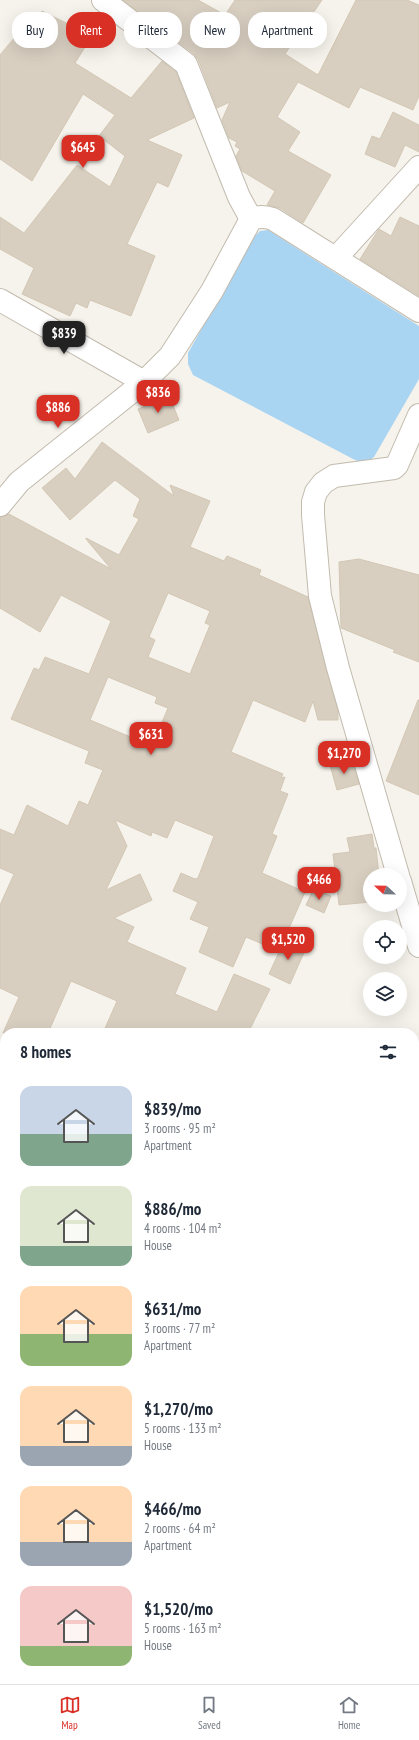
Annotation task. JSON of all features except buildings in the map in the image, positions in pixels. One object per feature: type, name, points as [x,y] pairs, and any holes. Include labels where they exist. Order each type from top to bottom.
[{"type":"street","points":[[103,0],[186,64],[239,197],[251,220]]},
{"type":"street","points":[[336,258],[419,167]]},
{"type":"street","points":[[0,505],[19,482],[144,382],[170,356],[212,291],[251,220],[257,217],[273,219],[419,311]]},
{"type":"street","points":[[0,300],[144,382]]},
{"type":"street","points":[[396,868],[338,668],[320,596],[313,516],[316,492],[327,479],[334,476],[394,468],[397,465],[419,415]]},
{"type":"street","points":[[407,905],[419,946]]},
{"type":"water","points":[[268,230],[419,326],[419,379],[374,457],[366,463],[355,460],[193,375],[188,364],[188,353],[252,239],[260,231]]}]
